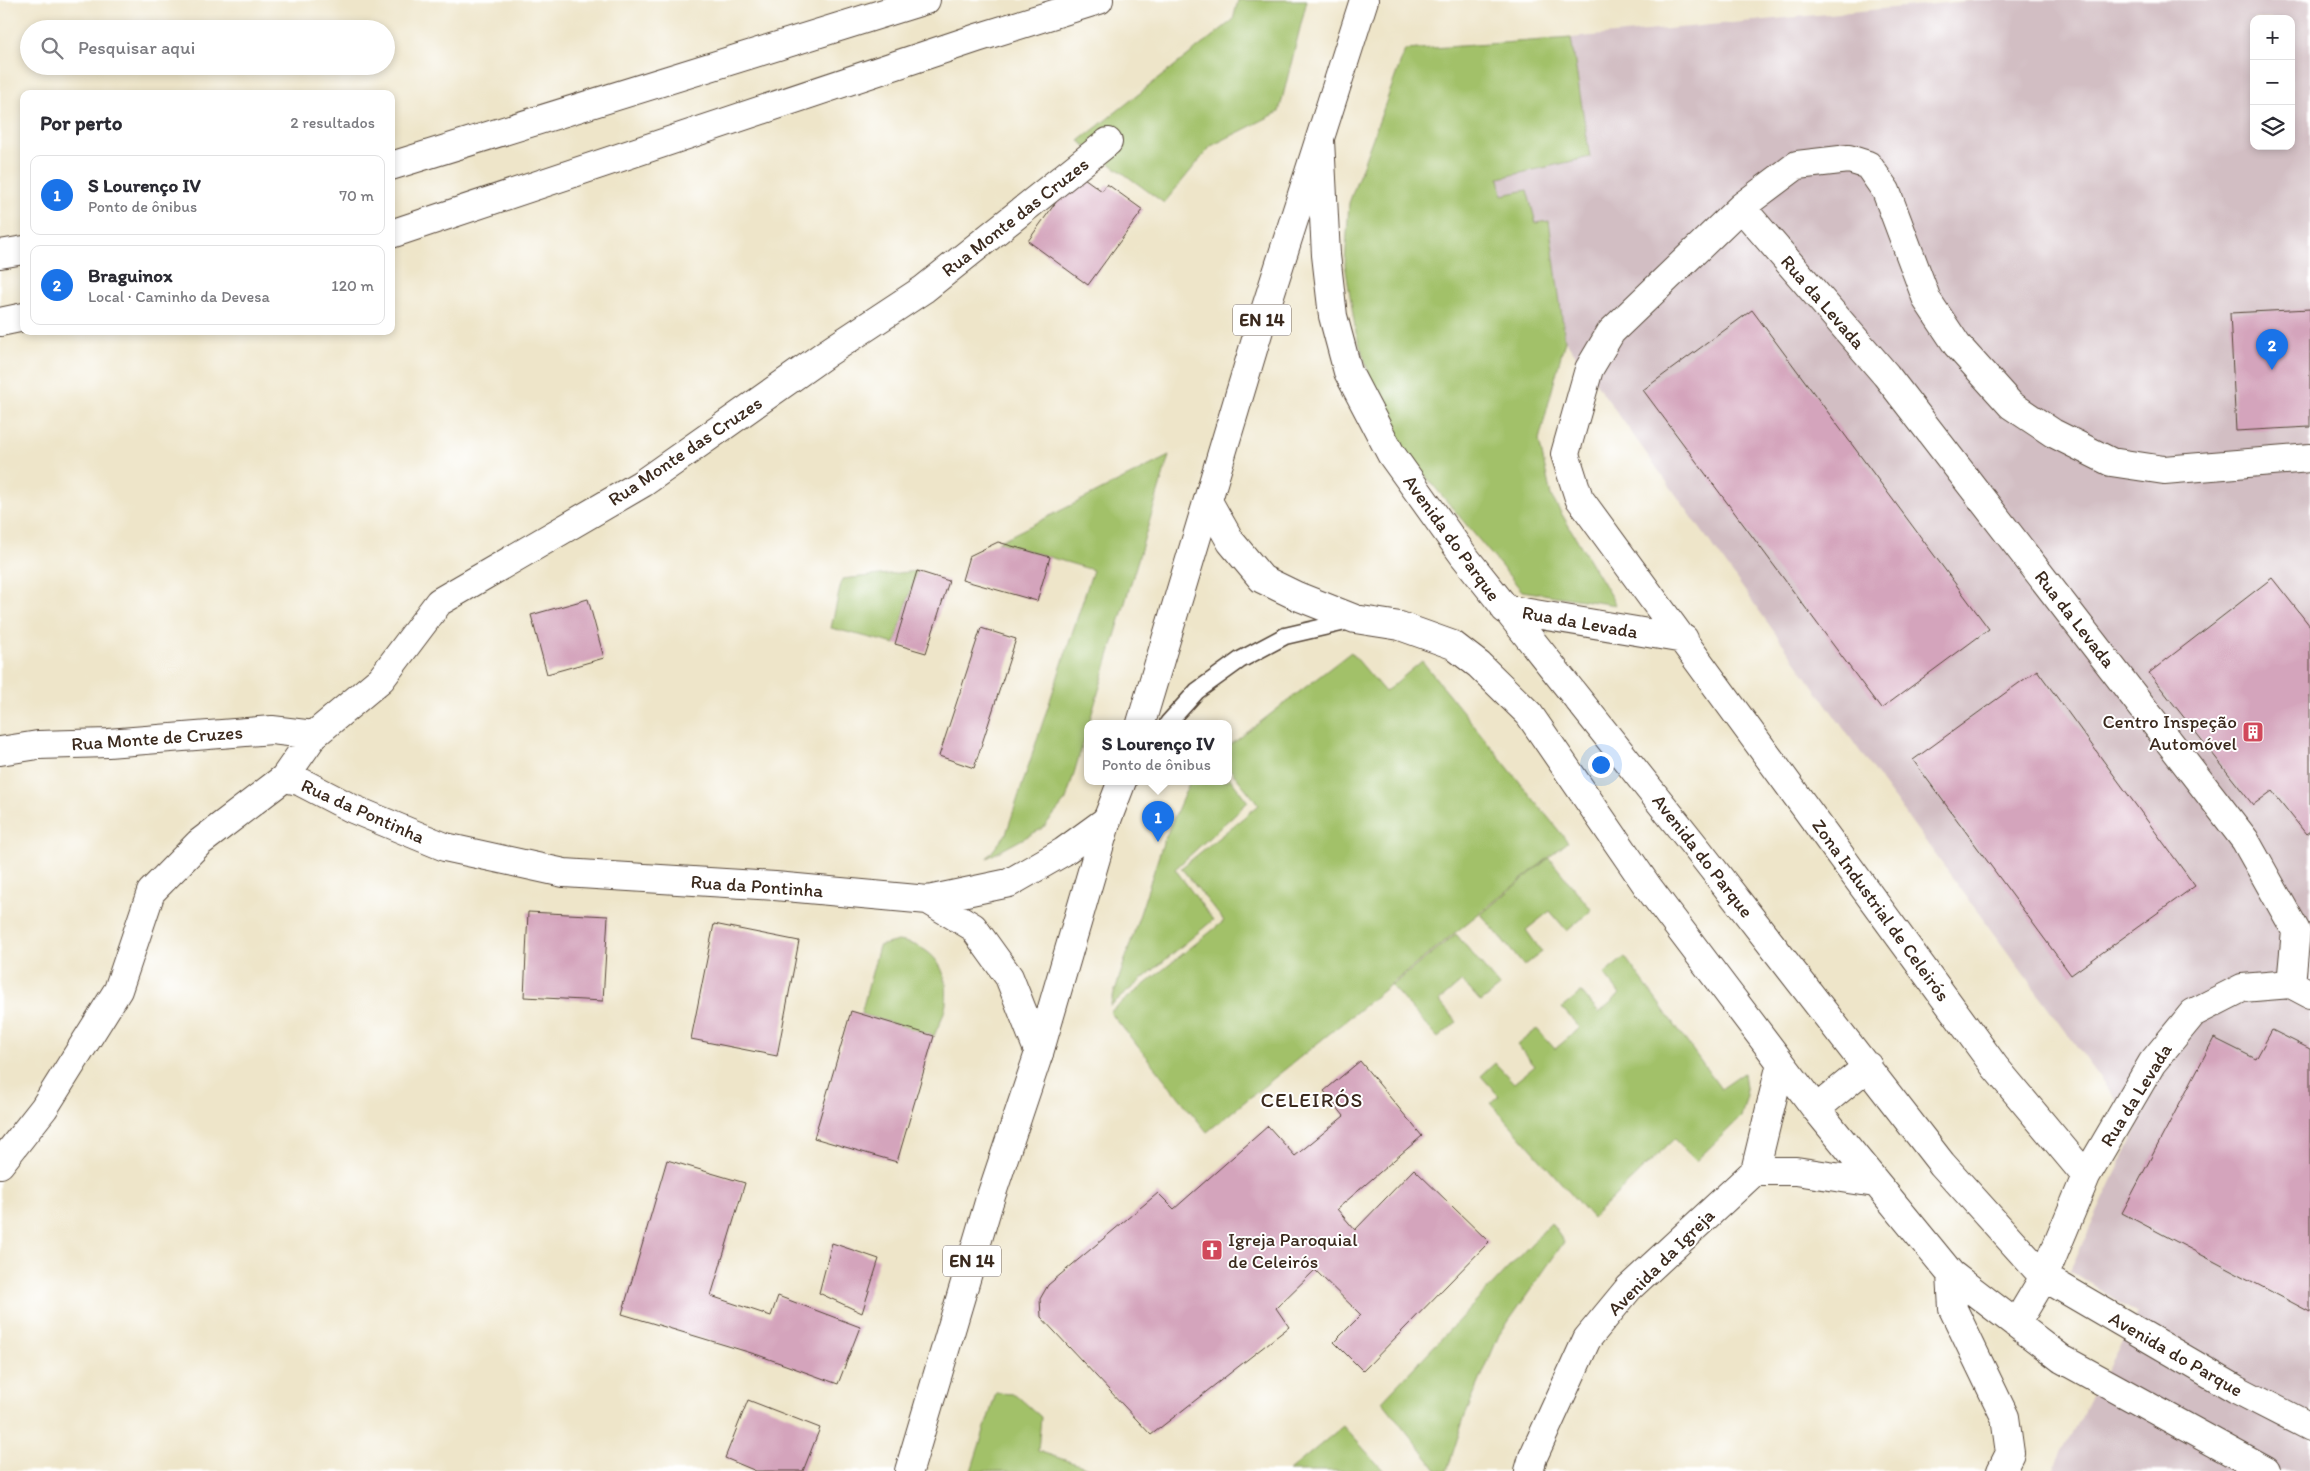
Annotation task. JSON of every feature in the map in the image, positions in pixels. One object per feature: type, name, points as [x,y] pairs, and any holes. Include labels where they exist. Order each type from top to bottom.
[{"type":"main road","points":[[395,165],[926,0]]},
{"type":"main road","points":[[395,233],[977,38],[1099,0]]},
{"type":"main road","name":"EN 14","points":[[1142,720],[1209,503],[1261,323],[1364,0]]},
{"type":"main road","name":"Avenida do Parque","points":[[1320,139],[1326,255],[1333,316],[1348,372],[1391,454],[1438,522],[1868,1066],[1942,1164],[2044,1277],[2236,1389],[2310,1427]]},
{"type":"main road","name":"Rua Monte das Cruzes","points":[[284,778],[314,734],[381,679],[439,602],[651,477],[827,353],[924,289],[1108,142]]},
{"type":"main road","points":[[1741,207],[1797,165],[1849,159],[1868,165],[1886,191],[1927,300],[1957,345],[2010,404],[2053,434],[2111,462],[2164,470],[2310,458]]},
{"type":"main road","name":"Rua da Levada","points":[[1684,639],[1579,498],[1565,454],[1589,369],[1610,332],[1741,207],[1886,375],[2245,840],[2296,931],[2300,989],[2242,988],[2193,1012],[2152,1063],[2086,1176],[2044,1277]]},
{"type":"main road","points":[[0,254],[20,251]]},
{"type":"main road","points":[[0,322],[20,318]]},
{"type":"main road","points":[[1209,503],[1231,542],[1262,579],[1355,620],[1400,626],[1453,645],[1478,665],[1529,714],[1648,887],[1816,1110],[1951,1274],[2062,1359],[2266,1471]]},
{"type":"main road","name":"Rua da Levada","points":[[1505,609],[1684,639]]},
{"type":"main road","name":"Zona Industrial de Celeirós","points":[[1684,639],[1995,1067],[2086,1176]]},
{"type":"main road","name":"Rua Monte de Cruzes","points":[[0,751],[38,745],[108,743],[272,730],[314,734]]},
{"type":"main road","name":"Rua da Pontinha","points":[[0,1164],[44,1108],[118,990],[151,892],[199,843],[284,778],[300,781],[353,809],[444,847],[564,872],[776,886],[928,900],[1009,883],[1063,852],[1107,820]]},
{"type":"main road","name":"EN 14","points":[[909,1471],[989,1202],[1039,1053],[1107,820],[1120,785]]},
{"type":"main road","name":"Rua da Pontinha","points":[[928,900],[973,927],[1009,977],[1039,1053]]},
{"type":"main road","points":[[1781,1063],[1755,1171],[1796,1172],[1876,1183]]},
{"type":"main road","points":[[1816,1110],[1868,1066]]},
{"type":"main road","name":"Avenida da Igreja","points":[[1529,1471],[1533,1457],[1587,1339],[1629,1288],[1755,1171]]},
{"type":"main road","points":[[1951,1274],[1953,1309],[2005,1417],[2010,1454],[2001,1471]]},
{"type":"main road","points":[[2016,1324],[2044,1277]]},
{"type":"lane","points":[[1171,720],[1197,691],[1240,660],[1285,636],[1355,620]]},
{"type":"shaded area","points":[[1977,0],[2310,0],[2310,1471],[2051,1471],[2137,1314],[2070,1270],[2137,1128],[1884,785],[1565,340],[1549,221],[1537,223],[1502,195],[1499,178],[1590,157],[1571,38]]},
{"type":"green space","points":[[1238,0],[1307,0],[1279,112],[1211,146],[1164,203],[1079,141],[1233,20]]},
{"type":"green space","points":[[1571,38],[1590,157],[1499,178],[1502,195],[1527,190],[1536,223],[1549,221],[1565,340],[1539,440],[1551,496],[1616,605],[1522,591],[1407,454],[1376,396],[1356,333],[1345,264],[1349,203],[1405,50]]},
{"type":"green space","points":[[1169,456],[1090,720],[1084,720],[1084,740],[1066,800],[1043,828],[987,858],[1006,834],[1093,570],[998,542]]},
{"type":"green space","points":[[917,571],[895,644],[831,628],[842,579]]},
{"type":"green space","points":[[1351,652],[1385,692],[1422,661],[1568,842],[1207,1132],[1110,1012],[1224,921],[1181,868],[1259,805],[1232,772],[1232,744]]},
{"type":"green space","points":[[1232,781],[1248,802],[1175,869],[1213,920],[1110,1006],[1163,843],[1188,785],[1232,785]]},
{"type":"green space","points":[[1549,858],[1592,910],[1567,931],[1550,911],[1526,930],[1542,952],[1524,966],[1481,914]]},
{"type":"green space","points":[[1456,934],[1500,987],[1481,1002],[1462,981],[1439,1001],[1457,1022],[1438,1038],[1391,986]]},
{"type":"green space","points":[[898,941],[920,947],[936,960],[942,969],[945,979],[946,1003],[943,1016],[934,1036],[861,1014],[879,946]]},
{"type":"green space","points":[[1625,957],[1721,1089],[1744,1073],[1747,1095],[1741,1117],[1696,1161],[1674,1139],[1592,1218],[1491,1103],[1499,1096],[1481,1076],[1495,1063],[1514,1083],[1535,1066],[1517,1045],[1537,1029],[1555,1049],[1580,1028],[1562,1008],[1581,992],[1599,1013],[1620,994],[1604,974]]},
{"type":"green space","points":[[1551,1223],[1564,1242],[1499,1335],[1463,1421],[1447,1471],[1438,1471],[1382,1401]]},
{"type":"green space","points":[[996,1393],[1015,1394],[1041,1417],[1038,1451],[1098,1471],[971,1471]]},
{"type":"green space","points":[[1343,1426],[1384,1471],[1289,1471]]},
{"type":"building","points":[[1077,173],[1102,191],[1107,184],[1143,210],[1088,285],[1028,241]]},
{"type":"building","points":[[2310,309],[2310,427],[2236,431],[2230,313]]},
{"type":"building","points":[[1752,310],[1989,629],[1881,709],[1643,390]]},
{"type":"building","points":[[998,542],[1050,557],[1037,601],[962,580],[969,556]]},
{"type":"building","points":[[917,571],[949,581],[926,653],[895,644]]},
{"type":"building","name":"Centro Inspeção Automóvel","points":[[2272,578],[2310,626],[2310,831],[2306,834],[2272,791],[2253,805],[2149,673]]},
{"type":"building","points":[[588,599],[604,658],[547,674],[531,615]]},
{"type":"building","points":[[981,628],[1016,639],[974,768],[939,756]]},
{"type":"building","points":[[2037,670],[2195,886],[2071,975],[1913,760]]},
{"type":"building","points":[[528,912],[608,916],[603,1001],[524,997]]},
{"type":"building","points":[[714,924],[799,941],[777,1056],[691,1039]]},
{"type":"building","points":[[851,1011],[934,1036],[897,1162],[814,1138]]},
{"type":"building","points":[[2272,1030],[2310,1049],[2310,1312],[2122,1213],[2214,1038],[2256,1059]]},
{"type":"building","name":"Igreja Paroquial de Celeirós","points":[[1360,1061],[1422,1136],[1337,1209],[1355,1230],[1414,1169],[1489,1242],[1363,1371],[1334,1342],[1361,1315],[1315,1270],[1276,1308],[1289,1327],[1151,1435],[1041,1317],[1040,1299],[1048,1285],[1158,1193],[1174,1209],[1268,1126],[1295,1156],[1344,1116],[1324,1091]]},
{"type":"building","points":[[667,1160],[745,1183],[711,1296],[771,1316],[778,1296],[860,1327],[838,1384],[758,1355],[622,1314]]},
{"type":"building","points":[[832,1243],[879,1259],[862,1313],[819,1293]]},
{"type":"building","points":[[748,1400],[820,1428],[803,1471],[756,1471],[725,1458]]},
{"type":"place","name":"Braguinox","points":[[2272,370]]},
{"type":"place","name":"Centro Inspeção Automóvel","points":[[2253,732]]},
{"type":"place","name":"S Lourenço IV","points":[[1158,842]]},
{"type":"place","name":"Igreja Paroquial de Celeirós","points":[[1212,1250]]},
{"type":"district","name":"CELEIRÓS","points":[[1312,1099]]}]
